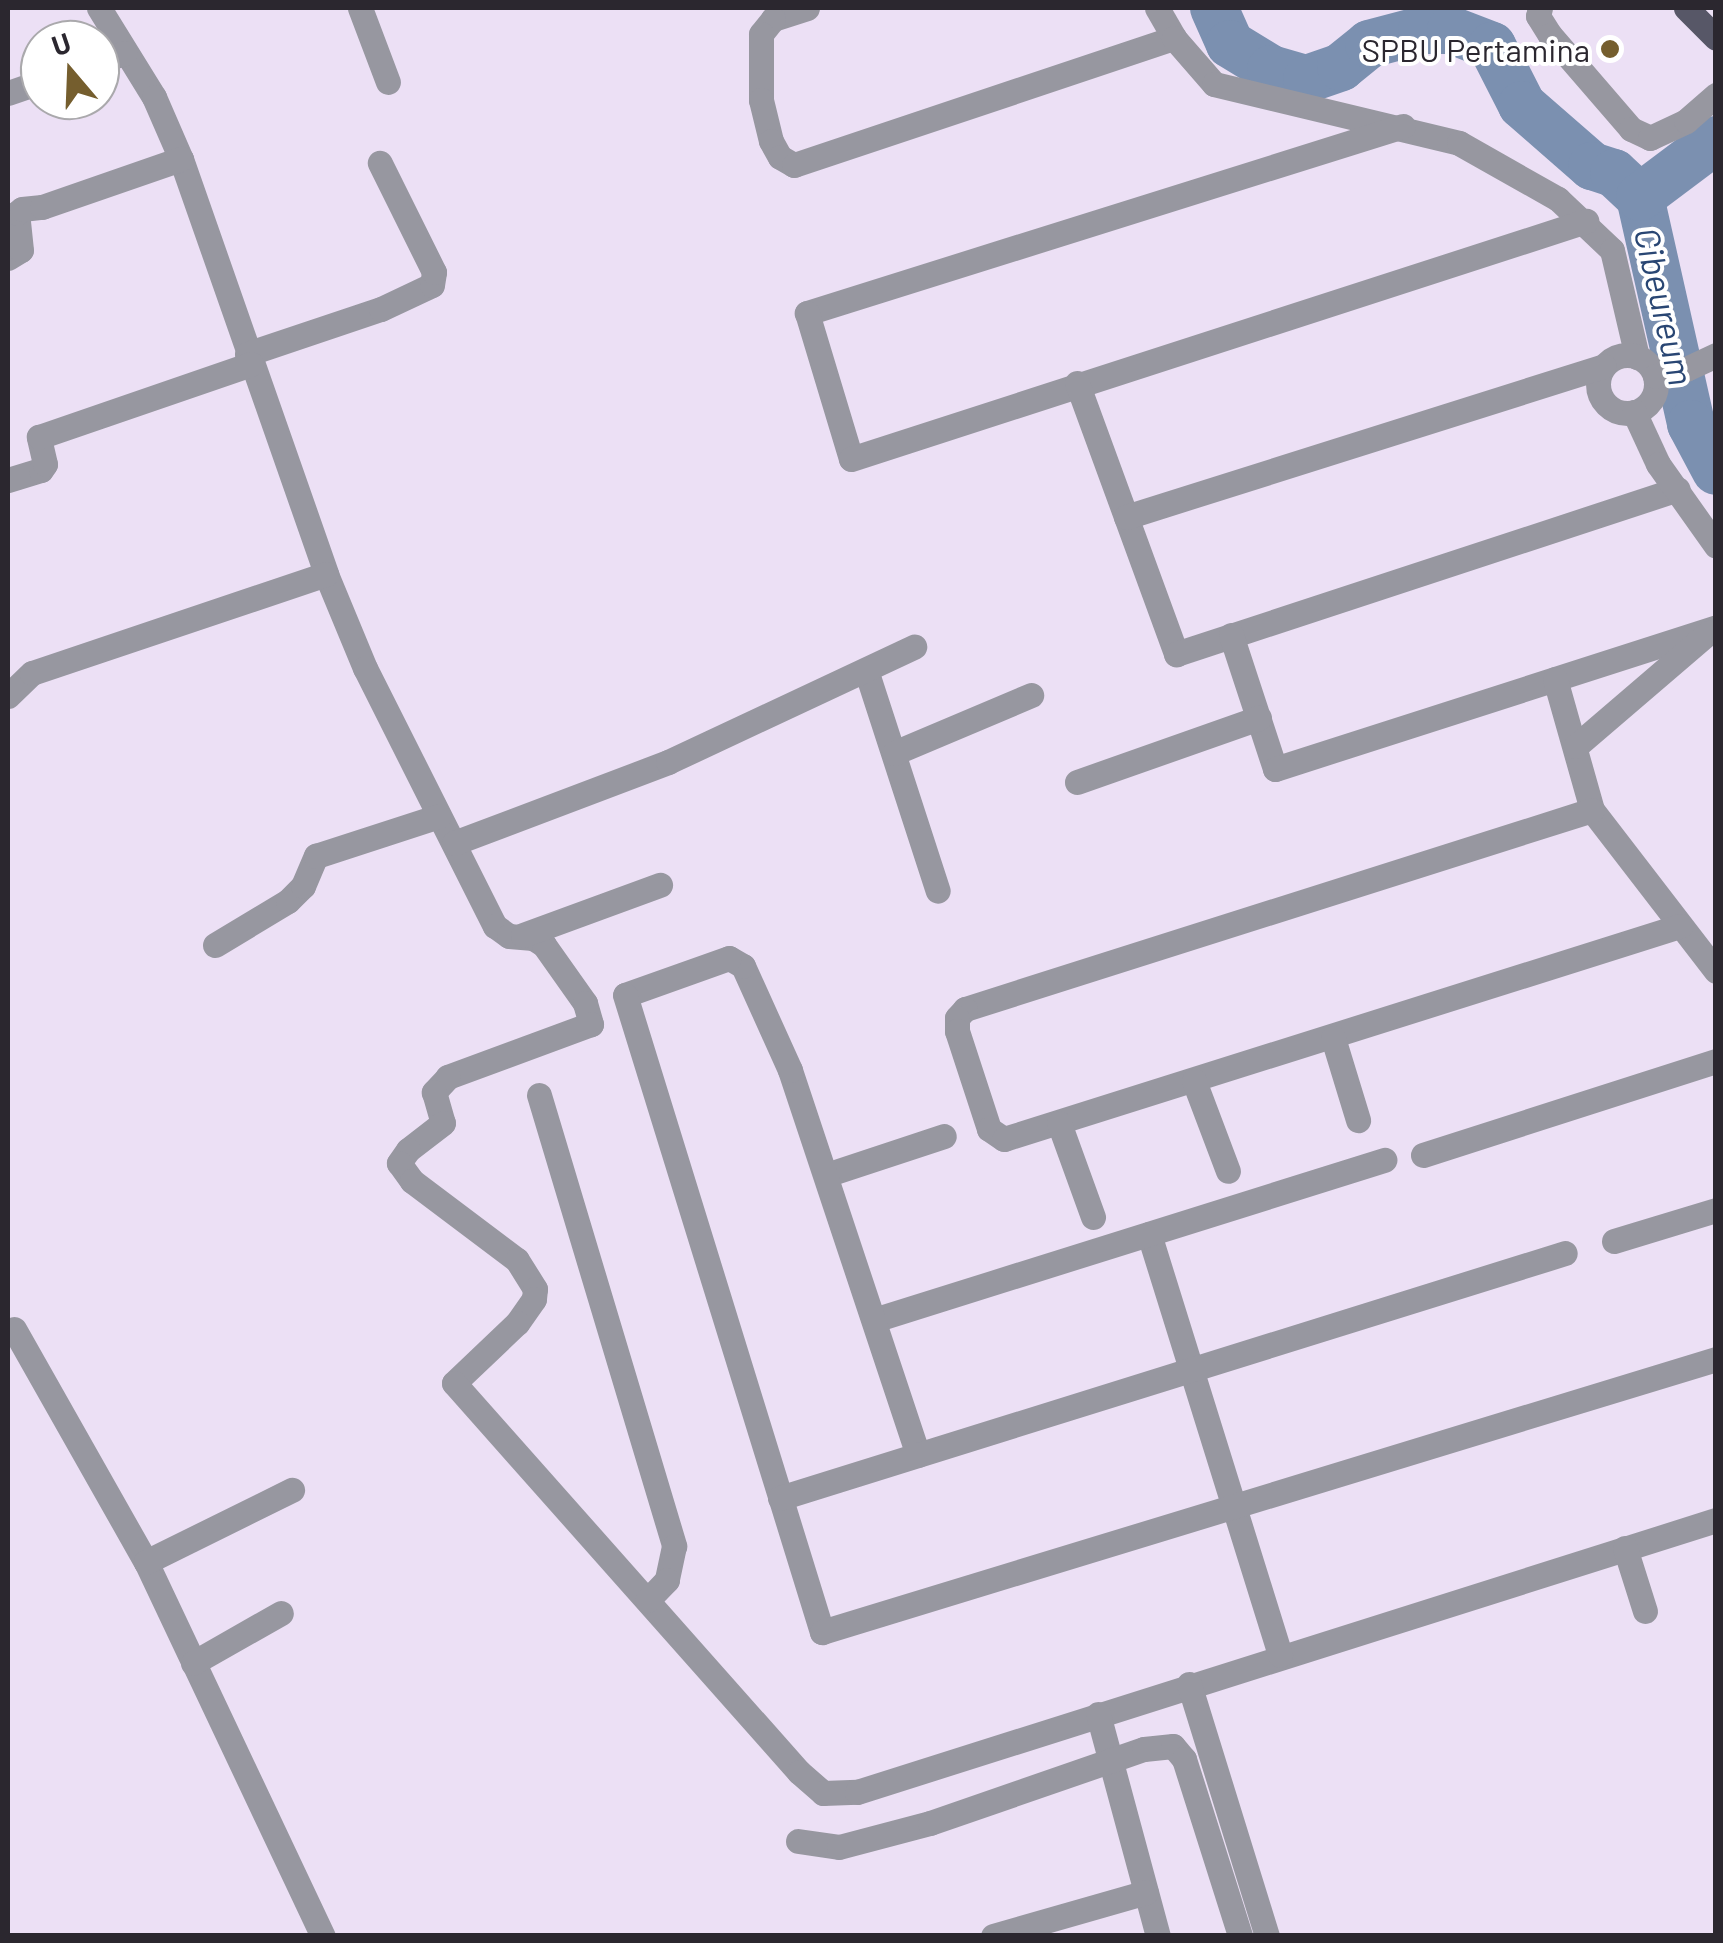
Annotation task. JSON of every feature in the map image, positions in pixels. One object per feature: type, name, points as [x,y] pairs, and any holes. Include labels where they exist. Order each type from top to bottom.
[{"type":"main road","points":[[1686,8],[1716,38]]},
{"type":"street","points":[[360,8],[388,82]]},
{"type":"street","points":[[807,8],[773,19],[761,34],[761,100],[771,140],[780,157],[794,165],[1174,38]]},
{"type":"street","points":[[1157,8],[1174,38],[1214,84],[1402,126],[1459,143],[1558,199],[1586,221],[1612,250],[1620,358],[1598,387],[1610,407],[1634,412],[1650,401],[1672,372],[1716,355]]},
{"type":"street","points":[[1540,8],[1538,16],[1550,35],[1631,129],[1650,138],[1686,120],[1716,95]]},
{"type":"street","points":[[120,65],[154,97],[180,159],[326,574],[366,668],[495,926],[509,936],[523,935],[660,885]]},
{"type":"street","points":[[1402,126],[807,313],[851,459],[1586,221]]},
{"type":"street","points":[[8,258],[21,250],[17,213],[22,209],[42,207],[180,159]]},
{"type":"street","points":[[8,480],[41,470],[45,464],[39,437],[381,310],[432,285],[434,272],[380,162]]},
{"type":"street","points":[[1126,516],[1570,378],[1620,358],[1672,372],[1716,374]]},
{"type":"street","points":[[1077,383],[1176,654],[1678,489]]},
{"type":"street","points":[[1634,412],[1658,464],[1716,546]]},
{"type":"street","points":[[8,696],[32,673],[326,574]]},
{"type":"street","points":[[1231,635],[1275,769],[1716,627]]},
{"type":"street","points":[[1576,746],[1716,627]]},
{"type":"street","points":[[454,843],[668,762],[914,647]]},
{"type":"street","points":[[866,670],[938,892]]},
{"type":"street","points":[[1555,678],[1592,810],[1716,971]]},
{"type":"street","points":[[894,753],[1031,694]]},
{"type":"street","points":[[1077,782],[1259,718]]},
{"type":"street","points":[[1592,810],[965,1009],[957,1018],[956,1031],[989,1130],[1004,1139],[1680,926]]},
{"type":"street","points":[[215,945],[288,901],[304,886],[316,856],[439,816]]},
{"type":"street","points":[[523,935],[544,945],[560,965],[585,1003],[592,1024],[448,1077],[434,1092],[443,1124],[408,1150],[399,1164],[412,1181],[517,1260],[535,1290],[534,1299],[517,1323],[454,1383],[823,1793],[857,1792],[1280,1654],[1716,1520]]},
{"type":"street","points":[[918,1455],[771,1022],[738,960],[729,958],[625,995],[822,1632],[1716,1358]]},
{"type":"street","points":[[1333,1038],[1358,1120]]},
{"type":"street","points":[[1424,1155],[1716,1061]]},
{"type":"street","points":[[1194,1082],[1228,1171]]},
{"type":"street","points":[[539,1094],[674,1546],[667,1580],[648,1600]]},
{"type":"street","points":[[1059,1122],[1093,1217]]},
{"type":"street","points":[[826,1175],[944,1136]]},
{"type":"street","points":[[874,1320],[1384,1160]]},
{"type":"street","points":[[1614,1241],[1716,1210]]},
{"type":"street","points":[[1149,1234],[1280,1654]]},
{"type":"street","points":[[780,1498],[1565,1252]]},
{"type":"street","points":[[14,1329],[146,1562],[323,1936]]},
{"type":"street","points":[[146,1562],[292,1490]]},
{"type":"street","points":[[1624,1548],[1645,1611]]},
{"type":"street","points":[[193,1663],[280,1613]]},
{"type":"street","points":[[1189,1684],[1267,1936]]},
{"type":"street","points":[[1098,1714],[1158,1936]]},
{"type":"street","points":[[798,1841],[838,1846],[930,1823],[1162,1745],[1173,1746],[1184,1759],[1240,1936]]},
{"type":"street","points":[[994,1936],[1146,1892]]},
{"type":"waterway","name":"Cibeureum","points":[[1214,8],[1230,44],[1271,69],[1307,79],[1341,67],[1369,44],[1422,30],[1451,30],[1492,46],[1522,105],[1592,166],[1614,173],[1640,197],[1691,424],[1716,471]]},
{"type":"waterway","points":[[1640,197],[1716,140]]},
{"type":"place","name":"SPBU Pertamina","points":[[1610,49]]}]
